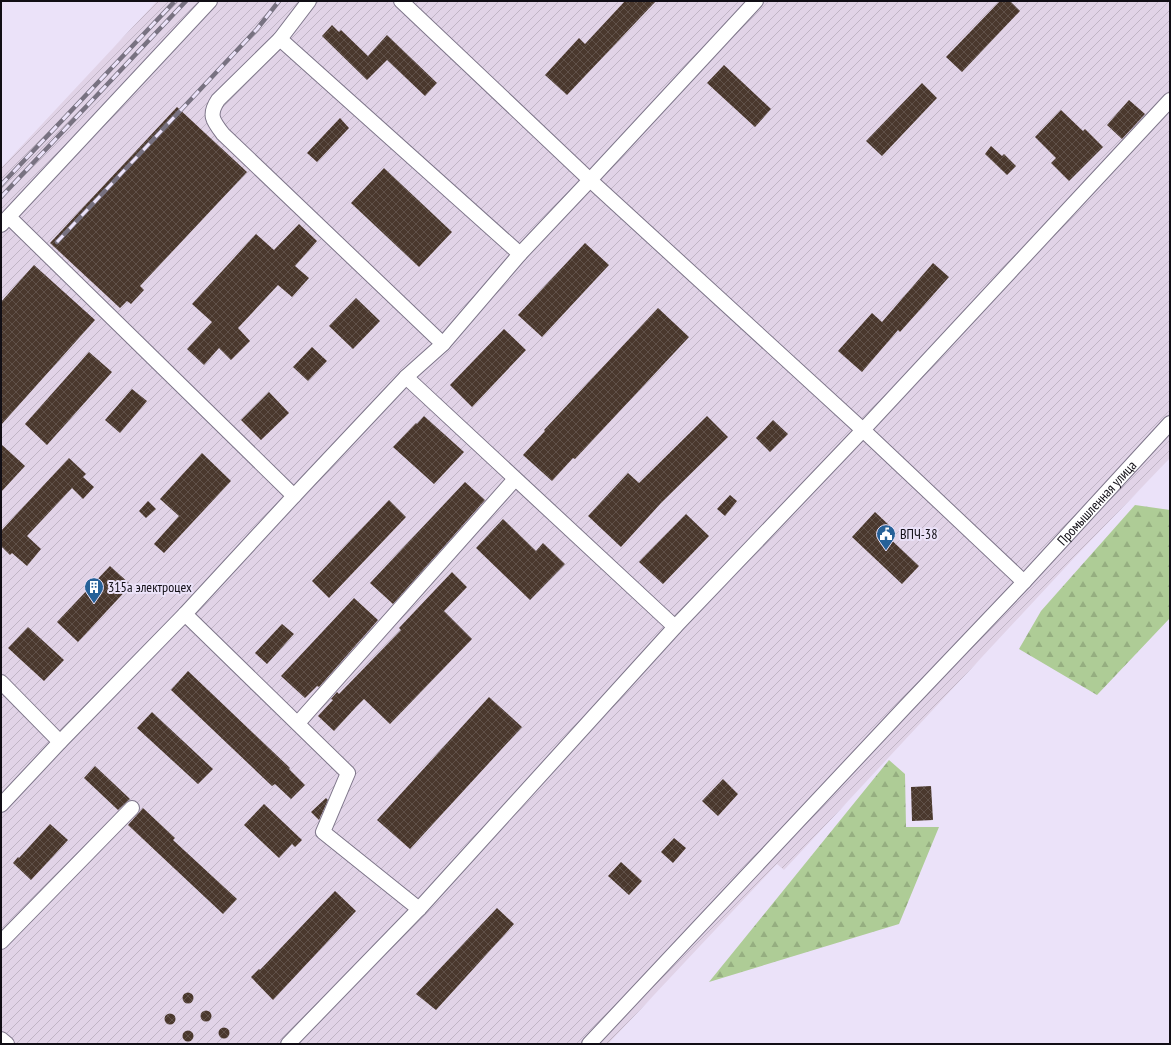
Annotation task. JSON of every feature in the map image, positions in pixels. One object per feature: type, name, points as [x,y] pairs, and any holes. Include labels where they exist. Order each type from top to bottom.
[{"type":"street","points":[[210,1],[5,221],[294,496]]},
{"type":"street","points":[[308,1],[280,39],[218,100],[213,108],[212,116],[216,125],[229,139],[443,344]]},
{"type":"street","points":[[401,1],[590,180],[863,430],[1024,582]]},
{"type":"street","points":[[1,805],[60,742],[185,614],[406,377],[443,344],[520,254],[756,1]]},
{"type":"street","points":[[280,39],[520,254]]},
{"type":"street","points":[[288,1044],[419,909],[675,627],[863,430],[1170,100]]},
{"type":"street","points":[[406,377],[515,480],[675,627]]},
{"type":"street","name":"Промышленная улица","points":[[589,1044],[863,751],[1024,582],[1170,423]]},
{"type":"street","points":[[298,723],[515,480]]},
{"type":"street","points":[[185,614],[348,772],[323,832],[419,909]]},
{"type":"street","points":[[1,682],[60,742]]},
{"type":"street","points":[[1,942],[132,808]]},
{"type":"street","points":[[1,1038],[7,1044]]},
{"type":"shaded area","points":[[157,1],[1170,1],[1170,458],[1074,558],[784,870],[777,864],[608,1044],[1,1044],[1,168]]},
{"type":"green space","points":[[1135,505],[1170,510],[1170,618],[1097,695],[1019,649],[1041,611]]},
{"type":"green space","points":[[889,760],[905,774],[906,827],[939,827],[899,924],[709,982]]},
{"type":"building","points":[[625,1],[656,1],[567,95],[545,75],[579,38],[585,44]]},
{"type":"building","points":[[1000,1],[1010,1],[1020,11],[962,72],[946,57]]},
{"type":"building","points":[[332,25],[339,32],[341,30],[368,56],[387,35],[437,83],[425,96],[387,60],[367,80],[322,36]]},
{"type":"building","points":[[724,65],[771,109],[755,127],[707,83]]},
{"type":"building","points":[[922,83],[937,98],[882,156],[866,141]]},
{"type":"building","points":[[1129,100],[1145,114],[1122,139],[1107,125]]},
{"type":"building","points":[[177,107],[247,172],[140,286],[144,290],[131,304],[127,301],[120,308],[50,243]]},
{"type":"building","points":[[1061,110],[1083,131],[1085,129],[1103,147],[1069,181],[1051,163],[1056,158],[1035,137]]},
{"type":"building","points":[[340,118],[349,128],[317,162],[307,153]]},
{"type":"building","points":[[991,146],[1002,156],[1004,154],[1016,166],[1007,175],[985,154]]},
{"type":"building","points":[[384,168],[452,232],[419,267],[351,203]]},
{"type":"building","points":[[299,224],[317,241],[295,266],[309,278],[292,297],[278,285],[238,328],[250,341],[231,360],[219,348],[204,365],[187,349],[212,322],[192,304],[256,234],[274,250]]},
{"type":"building","points":[[585,243],[609,265],[542,337],[518,315]]},
{"type":"building","points":[[933,263],[949,277],[900,332],[898,330],[862,372],[838,351],[872,313],[882,322]]},
{"type":"building","points":[[34,265],[95,320],[1,425],[1,302]]},
{"type":"building","points":[[356,298],[380,321],[353,349],[329,326]]},
{"type":"building","points":[[658,308],[689,337],[575,459],[573,458],[552,481],[523,455],[545,431],[544,430]]},
{"type":"building","points":[[504,329],[526,350],[472,407],[450,385]]},
{"type":"building","points":[[312,347],[327,361],[308,381],[293,367]]},
{"type":"building","points":[[89,352],[112,372],[47,445],[25,424]]},
{"type":"building","points":[[132,389],[147,401],[120,433],[105,420]]},
{"type":"building","points":[[269,392],[289,413],[261,440],[241,420]]},
{"type":"building","points":[[424,416],[464,452],[434,484],[393,447]]},
{"type":"building","points":[[707,416],[728,437],[661,503],[621,547],[588,516],[628,473],[639,483]]},
{"type":"building","points":[[773,420],[788,434],[770,452],[756,438]]},
{"type":"building","points":[[1,444],[25,466],[1,492]]},
{"type":"building","points":[[202,453],[231,481],[164,553],[154,544],[179,516],[160,499]]},
{"type":"building","points":[[69,458],[86,474],[83,477],[94,487],[83,499],[72,488],[27,536],[41,549],[27,566],[12,553],[10,555],[1,546],[1,531]]},
{"type":"building","points":[[465,482],[485,500],[393,604],[370,583]]},
{"type":"building","points":[[730,495],[737,501],[725,516],[717,509]]},
{"type":"building","points":[[389,500],[406,517],[329,598],[312,581]]},
{"type":"building","points":[[148,501],[156,509],[146,518],[139,511]]},
{"type":"building","name":"ВПЧ-38","points":[[875,512],[890,526],[884,533],[919,566],[902,584],[852,537]]},
{"type":"building","points":[[686,514],[709,536],[663,584],[639,562]]},
{"type":"building","points":[[503,519],[536,551],[543,543],[565,564],[530,600],[476,548]]},
{"type":"building","name":"315a электроцех","points":[[110,566],[131,585],[78,642],[57,622]]},
{"type":"building","points":[[452,572],[467,587],[444,611],[472,639],[390,724],[364,699],[334,731],[318,716],[333,700],[331,699],[337,692],[339,694],[401,630],[399,628]]},
{"type":"building","points":[[354,598],[378,620],[319,687],[317,686],[305,698],[281,676]]},
{"type":"building","points":[[282,624],[294,634],[267,664],[255,653]]},
{"type":"building","points":[[28,627],[64,660],[44,681],[8,648]]},
{"type":"building","points":[[188,671],[290,768],[289,769],[305,785],[291,799],[275,784],[272,786],[171,690]]},
{"type":"building","points":[[489,697],[522,727],[410,849],[377,820]]},
{"type":"building","points":[[152,712],[213,769],[198,784],[137,728]]},
{"type":"building","points":[[95,766],[130,799],[118,810],[84,778]]},
{"type":"building","points":[[723,779],[738,794],[718,816],[702,801]]},
{"type":"building","points":[[931,786],[933,820],[912,821],[911,787]]},
{"type":"building","points":[[326,798],[328,800],[319,820],[311,812]]},
{"type":"building","points":[[264,804],[302,840],[295,847],[292,844],[279,858],[244,825]]},
{"type":"building","points":[[143,808],[175,838],[173,840],[237,899],[223,914],[128,825]]},
{"type":"building","points":[[50,824],[68,840],[31,880],[13,863]]},
{"type":"building","points":[[674,838],[686,848],[673,863],[661,852]]},
{"type":"building","points":[[621,862],[642,881],[629,895],[608,876]]},
{"type":"building","points":[[335,891],[356,911],[273,1000],[251,977],[259,969],[260,970]]},
{"type":"building","points":[[497,908],[514,924],[436,1010],[416,994]]},
{"type":"building","points":[[188,992],[192,994],[194,998],[192,1002],[188,1004],[184,1002],[182,998],[184,994]]},
{"type":"building","points":[[206,1010],[210,1012],[212,1016],[210,1020],[206,1022],[202,1020],[200,1016],[202,1012]]},
{"type":"building","points":[[170,1013],[174,1015],[176,1019],[174,1023],[170,1025],[166,1023],[164,1019],[166,1015]]},
{"type":"building","points":[[224,1027],[228,1029],[230,1033],[228,1037],[224,1039],[220,1037],[218,1033],[220,1029]]},
{"type":"building","points":[[188,1030],[192,1032],[194,1036],[192,1040],[188,1042],[184,1040],[182,1036],[184,1032]]},
{"type":"railway","points":[[1,185],[175,1]]},
{"type":"railway","points":[[1,197],[186,1]]},
{"type":"railway","points":[[57,242],[257,29],[279,1]]},
{"type":"place","name":"ВПЧ-38","points":[[886,551]]},
{"type":"place","name":"315a электроцех","points":[[94,604]]}]
